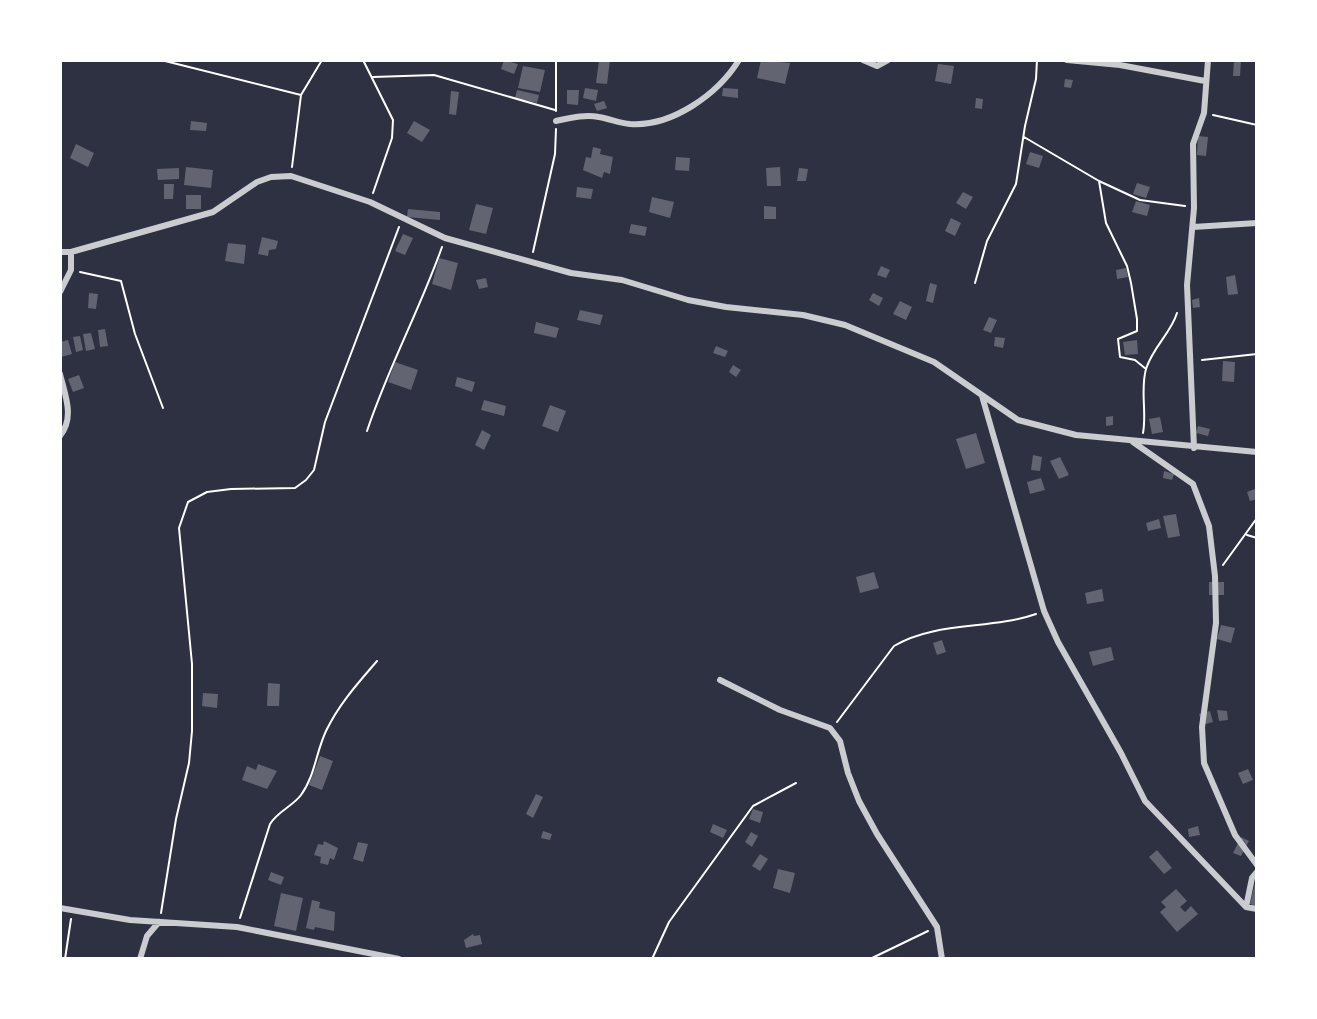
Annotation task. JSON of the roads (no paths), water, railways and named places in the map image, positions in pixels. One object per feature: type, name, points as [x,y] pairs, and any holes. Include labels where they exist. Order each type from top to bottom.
[{"type":"street","points":[[556,121],[589,116],[627,124],[660,120],[702,99],[721,85],[739,60]]},
{"type":"street","points":[[863,60],[877,66],[888,60]]},
{"type":"street","points":[[1067,60],[1120,62],[1205,81]]},
{"type":"street","points":[[1194,448],[1187,285],[1194,208],[1193,144],[1204,113],[1208,60]]},
{"type":"street","points":[[60,252],[71,252],[213,212],[257,182],[271,177],[291,176],[370,202],[445,238],[571,273],[622,280],[688,300],[803,315],[845,325],[934,362],[1018,420],[1076,435],[1257,452]]},
{"type":"street","points":[[1193,227],[1257,223]]},
{"type":"street","points":[[60,292],[71,270],[71,252]]},
{"type":"street","points":[[60,374],[68,405],[68,420],[60,436]]},
{"type":"street","points":[[982,396],[1044,611],[1058,642],[1145,801],[1246,907],[1257,909]]},
{"type":"street","points":[[1130,440],[1193,484],[1209,526],[1216,623],[1202,727],[1204,763],[1235,835],[1257,865]]},
{"type":"street","points":[[720,680],[780,710],[830,728],[840,741],[848,773],[877,834],[937,927],[942,959]]},
{"type":"street","points":[[1246,907],[1252,878],[1257,872]]},
{"type":"street","points":[[60,908],[130,920],[237,927],[399,959]]},
{"type":"street","points":[[140,959],[147,936],[159,922]]}]
